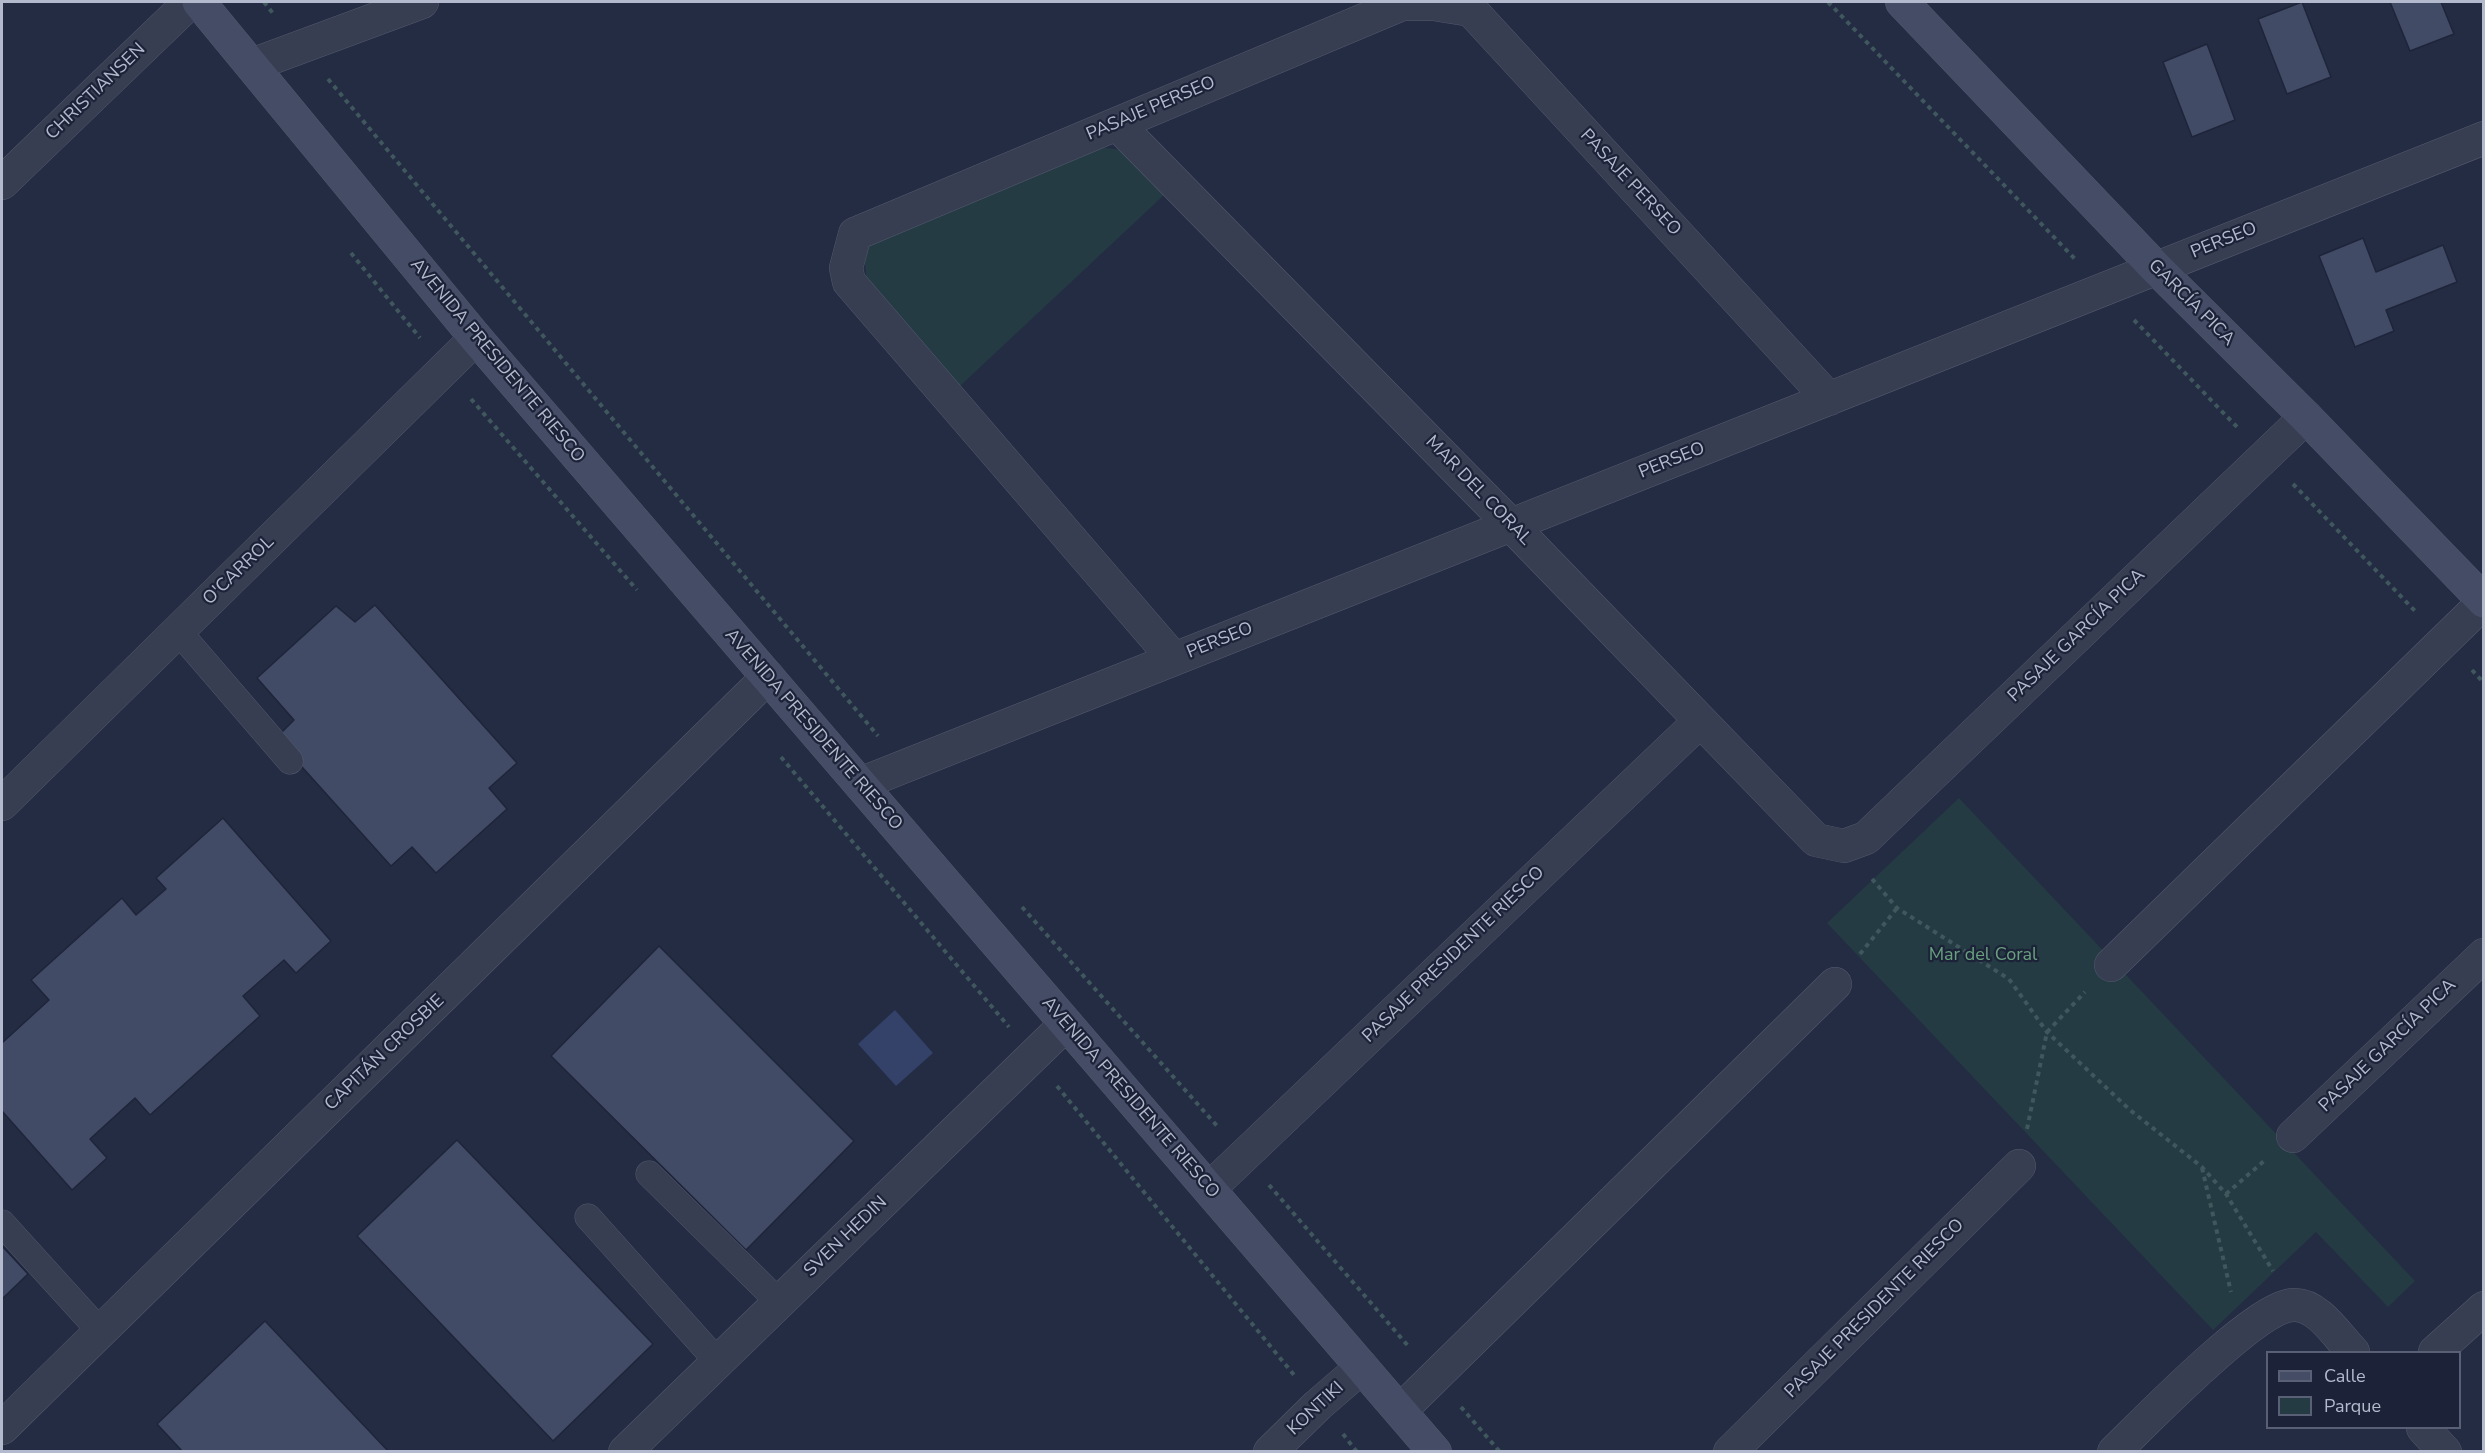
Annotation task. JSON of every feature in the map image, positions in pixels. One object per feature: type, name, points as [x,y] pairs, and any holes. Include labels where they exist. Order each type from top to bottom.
[{"type":"main road","name":"AVENIDA PRESIDENTE RIESCO","points":[[200,2],[476,338],[1435,1452]]},
{"type":"main road","name":"GARCÍA PICA","points":[[1902,2],[2156,268],[2306,417],[2484,602]]},
{"type":"street","name":"CHRISTIANSEN","points":[[2,183],[190,2]]},
{"type":"street","points":[[252,65],[422,2]]},
{"type":"street","name":"PASAJE PERSEO","points":[[1174,659],[849,282],[846,268],[855,234],[1402,4],[1434,4],[1471,10],[1828,399]]},
{"type":"street","name":"MAR DEL CORAL","points":[[1117,124],[1511,525],[1816,840],[1844,846]]},
{"type":"street","name":"PERSEO","points":[[860,784],[2484,138]]},
{"type":"street","name":"O'CARROL","points":[[2,804],[476,338]]},
{"type":"street","name":"PASAJE GARCÍA PICA","points":[[1844,846],[1866,838],[2306,417]]},
{"type":"street","points":[[2110,965],[2484,602]]},
{"type":"street","name":"CAPITÁN CROSBIE","points":[[2,1428],[768,678]]},
{"type":"street","name":"PASAJE PRESIDENTE RIESCO","points":[[1209,1189],[1700,721]]},
{"type":"street","name":"PASAJE GARCÍA PICA","points":[[2294,1136],[2484,955]]},
{"type":"street","points":[[1400,1411],[1835,984]]},
{"type":"street","name":"SVEN HEDIN","points":[[626,1452],[1066,1024]]},
{"type":"street","name":"PASAJE PRESIDENTE RIESCO","points":[[1730,1452],[2019,1166]]},
{"type":"street","points":[[2114,1452],[2241,1332],[2265,1315],[2294,1304],[2313,1310],[2351,1351]]},
{"type":"street","points":[[2437,1351],[2484,1308]]},
{"type":"street","name":"KONTIKI","points":[[1270,1452],[1318,1405],[1362,1367]]},
{"type":"street","points":[[2424,1429],[2445,1452]]},
{"type":"lane","points":[[178,631],[290,761]]},
{"type":"lane","points":[[649,1174],[779,1302]]},
{"type":"lane","points":[[588,1217],[718,1362]]},
{"type":"lane","points":[[2,1223],[100,1331]]},
{"type":"path","points":[[264,2],[904,767]]},
{"type":"path","points":[[1828,2],[2484,683]]},
{"type":"path","points":[[1844,846],[1897,908],[2009,979],[2047,1032],[2130,1110],[2202,1167],[2226,1194],[2294,1304]]},
{"type":"path","points":[[1017,902],[1243,1155],[1500,1452]]},
{"type":"path","points":[[1835,984],[1897,908]]},
{"type":"path","points":[[2019,1166],[2047,1032],[2110,965]]},
{"type":"path","points":[[2226,1194],[2294,1136]]},
{"type":"path","points":[[2202,1167],[2241,1332]]},
{"type":"green space","points":[[1098,147],[1123,150],[1164,195],[960,386],[867,283],[864,253],[870,239]]},
{"type":"green space","name":"Mar del Coral","points":[[1959,798],[2415,1281],[2388,1307],[2316,1232],[2213,1330],[1827,923]]},
{"type":"water","points":[[895,1010],[933,1053],[896,1086],[858,1044]]},
{"type":"building","points":[[2302,2],[2331,77],[2287,94],[2258,19]]},
{"type":"building","points":[[2390,2],[2441,2],[2454,34],[2410,51]]},
{"type":"building","points":[[2207,44],[2235,120],[2192,137],[2163,62]]},
{"type":"building","points":[[2363,238],[2376,272],[2443,245],[2457,282],[2386,310],[2394,331],[2355,347],[2319,256]]},
{"type":"building","points":[[375,605],[517,763],[489,788],[507,809],[436,873],[412,847],[391,866],[276,738],[294,720],[257,678],[336,606],[355,622]]},
{"type":"building","points":[[223,818],[331,941],[296,973],[284,960],[243,996],[260,1016],[150,1115],[135,1098],[90,1139],[107,1158],[72,1190],[2,1111],[2,1043],[49,1000],[31,980],[122,898],[136,915],[166,889],[156,878]]},
{"type":"building","points":[[659,946],[854,1141],[746,1250],[551,1056]]},
{"type":"building","points":[[457,1140],[653,1344],[553,1441],[357,1236]]},
{"type":"building","points":[[2,1246],[28,1274],[2,1299]]},
{"type":"building","points":[[265,1321],[389,1452],[183,1452],[157,1424]]}]
